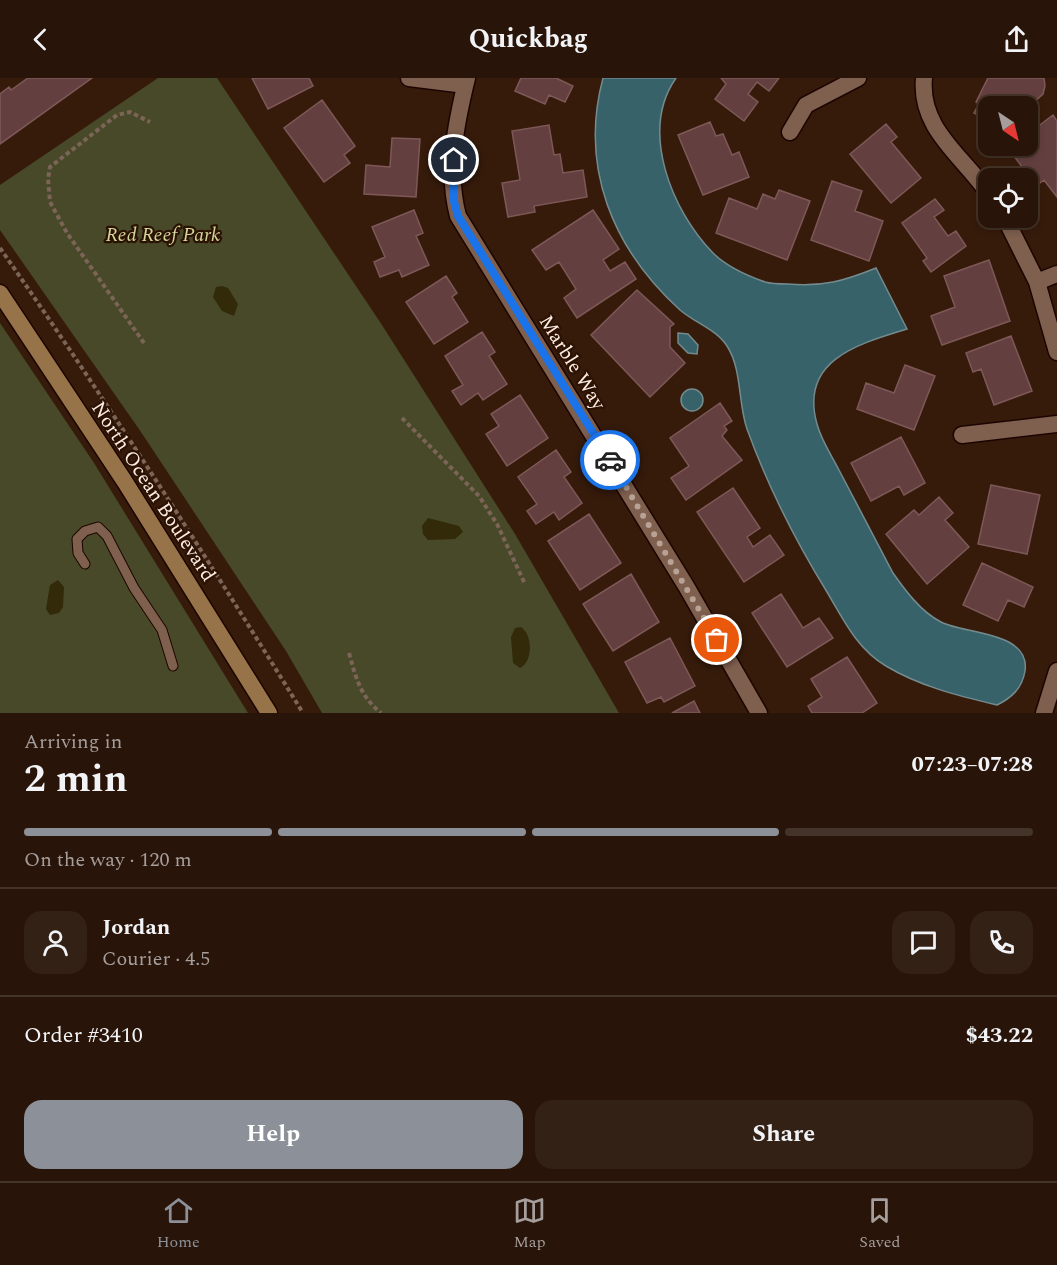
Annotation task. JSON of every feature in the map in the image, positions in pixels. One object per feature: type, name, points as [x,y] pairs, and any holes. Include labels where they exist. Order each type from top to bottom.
[{"type":"main road","name":"North Ocean Boulevard","points":[[0,293],[125,482],[269,713]]},
{"type":"street","points":[[409,78],[466,81]]},
{"type":"street","points":[[790,132],[806,105],[858,78]]},
{"type":"street","points":[[924,78],[926,104],[932,124],[943,142],[978,182]]},
{"type":"street","name":"Marble Way","points":[[466,81],[454,141],[453,198],[458,216],[600,445],[759,713]]},
{"type":"street","points":[[1010,228],[1037,282],[1057,352]]},
{"type":"street","points":[[1037,282],[1057,274]]},
{"type":"street","points":[[962,435],[1057,424]]},
{"type":"street","points":[[1044,713],[1057,671]]},
{"type":"lane","points":[[85,564],[78,553],[77,539],[85,531],[98,527],[107,536],[134,588],[162,630],[173,666]]},
{"type":"path","points":[[144,343],[68,233],[50,202],[48,179],[50,167],[117,115],[130,112],[150,122]]},
{"type":"path","points":[[0,248],[90,378],[303,713]]},
{"type":"path","points":[[402,418],[479,496],[497,524],[525,584]]},
{"type":"path","points":[[349,653],[359,689],[367,702],[381,713]]},
{"type":"green space","name":"Red Reef Park","points":[[158,78],[217,78],[380,322],[515,534],[619,713],[322,713],[286,651],[141,432],[0,230],[0,185]]},
{"type":"green space","points":[[0,323],[94,463],[248,713],[0,713]]},
{"type":"sand","points":[[216,287],[228,288],[238,304],[234,316],[222,311],[213,297]]},
{"type":"sand","points":[[428,518],[459,526],[463,532],[455,539],[428,540],[423,534],[422,526]]},
{"type":"sand","points":[[58,580],[64,587],[63,607],[59,613],[50,615],[46,609],[50,585]]},
{"type":"sand","points":[[521,627],[528,636],[530,648],[527,660],[520,668],[513,663],[511,637],[515,628]]},
{"type":"water","points":[[603,78],[676,78],[665,99],[660,122],[665,170],[685,215],[698,236],[724,262],[758,280],[779,284],[812,285],[833,282],[876,268],[907,329],[852,349],[837,358],[825,370],[817,384],[814,402],[817,424],[827,448],[893,573],[914,600],[927,613],[941,622],[1007,641],[1017,648],[1024,658],[1024,677],[1019,688],[1007,699],[997,705],[983,702],[940,690],[899,673],[867,651],[845,623],[793,533],[764,472],[744,419],[738,376],[727,346],[717,335],[680,310],[656,286],[636,261],[607,205],[599,175],[595,144],[597,111]]},
{"type":"water","points":[[678,333],[688,334],[698,345],[697,354],[688,353],[678,343]]},
{"type":"water","points":[[692,389],[700,392],[703,400],[700,408],[692,411],[684,408],[681,400],[684,392]]},
{"type":"building","points":[[28,78],[92,78],[0,144],[0,94],[9,87],[11,90]]},
{"type":"building","points":[[252,78],[309,78],[313,86],[268,109]]},
{"type":"building","points":[[521,78],[556,78],[573,86],[565,102],[549,95],[545,104],[515,91]]},
{"type":"building","points":[[721,78],[779,78],[769,91],[757,82],[748,94],[758,102],[744,121],[715,99],[726,84]]},
{"type":"building","points":[[988,78],[1044,78],[1043,94],[1038,98],[1038,96],[979,96]]},
{"type":"building","points":[[322,100],[355,146],[344,155],[350,163],[324,182],[284,128]]},
{"type":"building","points":[[1053,115],[1057,121],[1057,197],[1044,180],[1038,184],[1038,168],[1023,168],[1014,156],[1038,156],[1038,126]]},
{"type":"building","points":[[710,122],[716,136],[723,134],[732,155],[739,152],[749,177],[703,195],[678,135]]},
{"type":"building","points":[[886,124],[897,137],[891,142],[921,178],[891,203],[850,154]]},
{"type":"building","points":[[549,125],[554,155],[560,154],[563,173],[583,170],[587,197],[534,206],[535,212],[508,217],[502,183],[520,180],[512,131]]},
{"type":"building","points":[[392,138],[420,139],[416,197],[364,194],[366,165],[390,167]]},
{"type":"building","points":[[832,181],[862,191],[855,211],[883,221],[869,261],[811,240]]},
{"type":"building","points":[[779,190],[810,201],[787,260],[716,233],[729,198],[757,209],[763,194],[775,199]]},
{"type":"building","points":[[935,199],[944,210],[934,217],[948,236],[956,231],[966,246],[931,272],[923,261],[927,258],[902,223]]},
{"type":"building","points":[[414,210],[423,233],[416,236],[429,265],[402,277],[399,270],[380,277],[374,262],[385,257],[372,227]]},
{"type":"building","points":[[593,210],[619,249],[603,260],[610,271],[625,262],[636,279],[577,318],[564,298],[576,289],[559,262],[546,270],[532,250]]},
{"type":"building","points":[[989,260],[1010,321],[942,345],[931,316],[955,307],[944,276]]},
{"type":"building","points":[[446,276],[457,293],[452,297],[468,322],[434,344],[406,302]]},
{"type":"building","points":[[637,290],[674,324],[670,327],[670,347],[685,363],[650,397],[591,335]]},
{"type":"building","points":[[482,332],[495,352],[489,356],[507,384],[483,400],[478,393],[461,405],[452,391],[463,385],[445,356]]},
{"type":"building","points":[[1011,336],[1032,391],[994,405],[981,369],[973,372],[966,353]]},
{"type":"building","points":[[905,365],[935,376],[914,430],[857,409],[866,383],[894,393]]},
{"type":"building","points":[[520,395],[548,438],[507,466],[486,434],[499,426],[491,414]]},
{"type":"building","points":[[720,403],[732,421],[724,426],[727,430],[722,436],[742,460],[686,500],[671,478],[689,466],[670,438]]},
{"type":"building","points":[[901,437],[925,483],[904,495],[899,486],[871,501],[851,463]]},
{"type":"building","points":[[556,450],[571,472],[564,477],[582,503],[559,520],[554,512],[536,524],[527,511],[537,504],[518,477]]},
{"type":"building","points":[[991,485],[1040,495],[1027,554],[978,544]]},
{"type":"building","points":[[733,488],[760,528],[747,537],[753,547],[770,535],[784,555],[744,582],[697,512]]},
{"type":"building","points":[[939,497],[953,513],[945,520],[969,547],[927,584],[886,534],[914,510],[919,515]]},
{"type":"building","points":[[589,514],[621,563],[580,590],[548,541]]},
{"type":"building","points":[[982,563],[1033,587],[1024,607],[1008,600],[998,621],[963,605]]},
{"type":"building","points":[[631,574],[659,622],[613,651],[583,604]]},
{"type":"building","points":[[781,594],[803,628],[819,618],[833,638],[787,667],[752,613]]},
{"type":"building","points":[[670,638],[695,686],[664,702],[661,697],[647,703],[625,662]]},
{"type":"building","points":[[847,657],[877,703],[862,713],[812,713],[808,706],[822,697],[811,679]]},
{"type":"building","points":[[694,701],[700,713],[672,713]]},
{"type":"way so far","points":[[610,460],[717,640]]},
{"type":"route","points":[[454,160],[453,198],[458,216],[610,460]]}]
